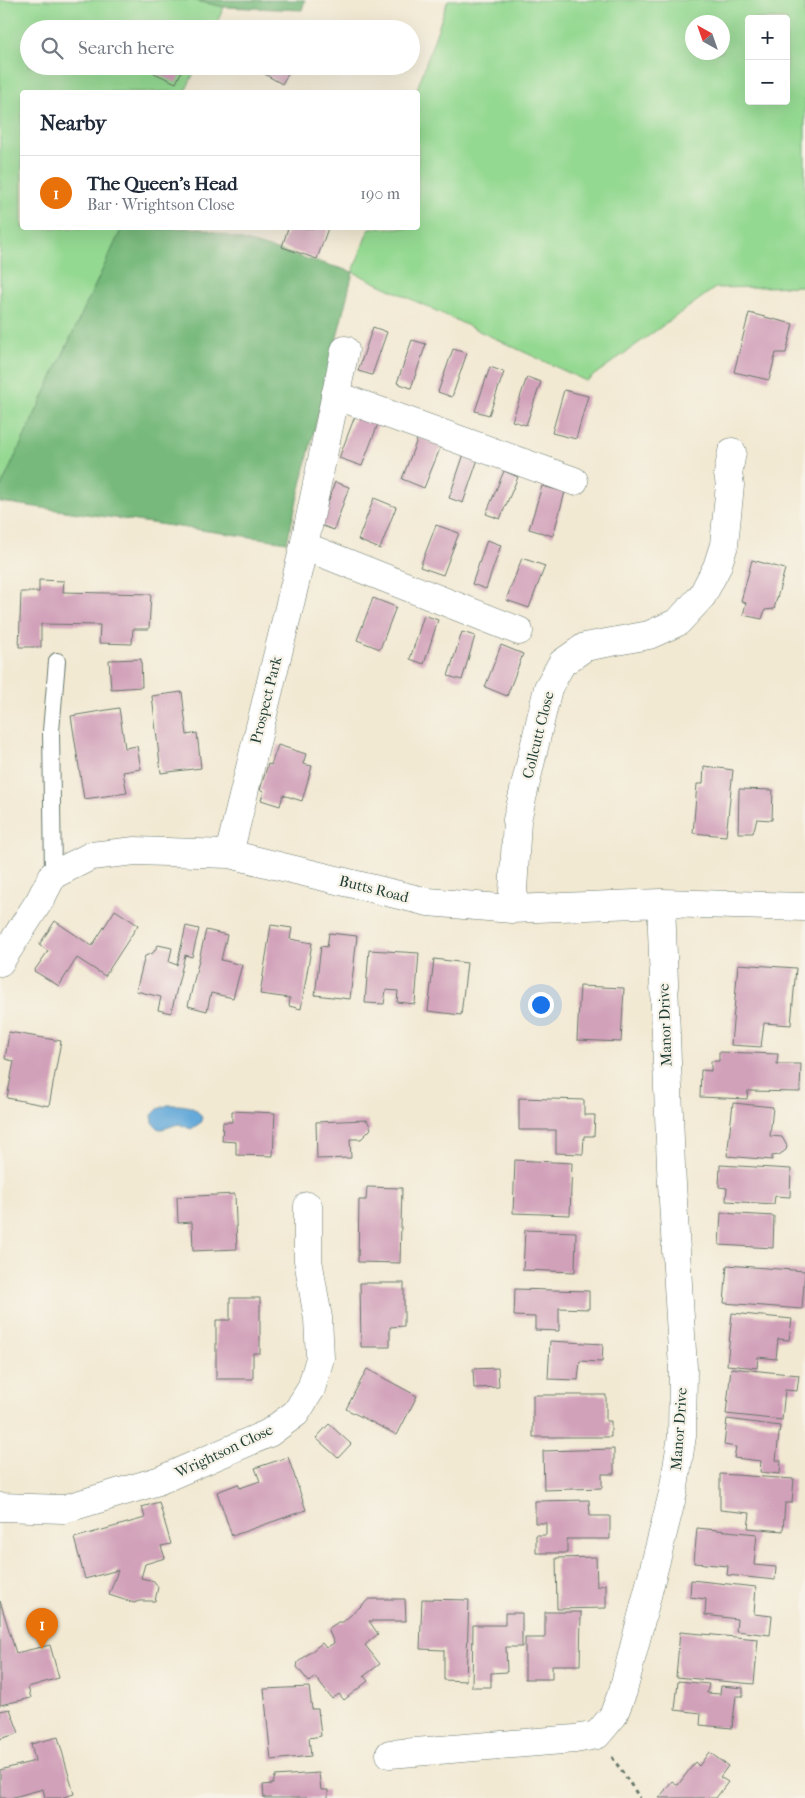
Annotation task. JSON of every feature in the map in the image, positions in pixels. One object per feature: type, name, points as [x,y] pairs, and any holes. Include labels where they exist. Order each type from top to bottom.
[{"type":"street","name":"Prospect Park","points":[[229,854],[304,546],[345,350]]},
{"type":"street","points":[[335,395],[574,480]]},
{"type":"street","name":"Collcutt Close","points":[[512,909],[517,820],[548,688],[562,663],[585,647],[649,635],[678,622],[702,596],[717,567],[724,544],[730,485],[728,474],[732,452]]},
{"type":"street","points":[[304,546],[520,631]]},
{"type":"street","name":"Butts Road","points":[[53,875],[91,856],[135,851],[229,854],[428,902],[512,909],[660,903],[805,907]]},
{"type":"street","points":[[0,962],[40,900],[53,875]]},
{"type":"street","name":"Manor Drive","points":[[597,1735],[612,1716],[623,1692],[673,1493],[682,1436],[683,1368],[670,1149],[660,903]]},
{"type":"street","name":"Wrightson Close","points":[[0,1507],[64,1509],[158,1481],[269,1433],[296,1413],[311,1389],[320,1358],[318,1318],[308,1260],[308,1206]]},
{"type":"street","points":[[390,1754],[575,1739],[597,1735]]},
{"type":"lane","points":[[53,875],[51,731],[57,661]]},
{"type":"path","points":[[597,1735],[640,1798]]},
{"type":"green space","points":[[0,0],[193,0],[224,7],[218,20],[20,20],[20,75],[193,75],[186,90],[20,90],[20,230],[121,230],[0,489]]},
{"type":"green space","points":[[193,0],[305,0],[302,10],[224,7]]},
{"type":"green space","points":[[448,0],[805,0],[805,286],[715,288],[586,381],[353,272],[368,230],[420,230],[420,90],[417,90]]},
{"type":"green space","points":[[121,230],[208,230],[353,272],[287,542],[0,502],[0,489]]},
{"type":"water","points":[[168,1105],[183,1105],[196,1110],[202,1118],[200,1123],[191,1129],[179,1124],[162,1129],[158,1128],[153,1122],[152,1115],[158,1109]]},
{"type":"building","points":[[158,75],[180,75],[176,83]]},
{"type":"building","points":[[266,75],[287,75],[282,84]]},
{"type":"building","points":[[287,230],[327,230],[317,259],[282,247]]},
{"type":"building","points":[[749,313],[793,324],[786,353],[776,353],[769,380],[734,372]]},
{"type":"building","points":[[373,327],[387,332],[372,375],[358,371]]},
{"type":"building","points":[[412,340],[426,344],[411,388],[397,383]]},
{"type":"building","points":[[453,349],[467,353],[452,397],[438,392]]},
{"type":"building","points":[[490,367],[504,372],[489,415],[475,411]]},
{"type":"building","points":[[527,377],[541,382],[526,425],[512,421]]},
{"type":"building","points":[[564,390],[588,396],[576,439],[552,433]]},
{"type":"building","points":[[355,416],[378,424],[362,466],[339,458]]},
{"type":"building","points":[[418,437],[441,446],[424,488],[402,479]]},
{"type":"building","points":[[464,454],[478,459],[463,503],[449,498]]},
{"type":"building","points":[[504,471],[518,477],[500,519],[486,514]]},
{"type":"building","points":[[335,482],[349,487],[334,530],[320,525]]},
{"type":"building","points":[[542,486],[565,492],[553,536],[529,529]]},
{"type":"building","points":[[374,498],[396,507],[380,549],[358,540]]},
{"type":"building","points":[[436,525],[459,533],[443,575],[420,567]]},
{"type":"building","points":[[487,540],[501,545],[486,589],[472,584]]},
{"type":"building","points":[[522,558],[545,566],[529,608],[506,600]]},
{"type":"building","points":[[752,560],[785,569],[774,609],[765,610],[762,619],[743,615],[746,603],[741,601]]},
{"type":"building","points":[[39,580],[64,581],[63,592],[151,594],[149,629],[133,629],[132,644],[99,643],[100,625],[41,624],[41,647],[19,647],[21,592],[39,592]]},
{"type":"building","points":[[373,598],[396,607],[380,649],[357,640]]},
{"type":"building","points":[[424,615],[438,620],[424,664],[410,659]]},
{"type":"building","points":[[462,632],[475,636],[462,680],[448,676]]},
{"type":"building","points":[[501,645],[523,654],[507,696],[485,687]]},
{"type":"building","points":[[141,659],[142,687],[111,689],[109,660]]},
{"type":"building","points":[[182,692],[187,735],[197,733],[201,768],[161,773],[152,696]]},
{"type":"building","points":[[119,708],[125,748],[137,746],[141,769],[123,772],[127,793],[84,799],[71,716]]},
{"type":"building","points":[[278,745],[306,754],[303,764],[312,766],[302,801],[283,795],[280,806],[261,800],[264,791],[260,790],[268,764],[271,765]]},
{"type":"building","points":[[704,766],[733,770],[726,836],[693,833],[697,784],[703,784]]},
{"type":"building","points":[[739,789],[773,790],[772,820],[757,819],[753,833],[738,833]]},
{"type":"building","points":[[115,910],[138,925],[105,976],[77,958],[59,986],[34,971],[48,951],[39,945],[55,921],[92,946]]},
{"type":"building","points":[[271,925],[292,928],[290,939],[312,943],[301,1009],[289,1006],[290,998],[260,994]]},
{"type":"building","points":[[186,926],[199,929],[192,957],[185,955],[171,1013],[158,1010],[161,997],[136,991],[145,956],[153,953],[158,945],[172,948],[169,962],[177,965]]},
{"type":"building","points":[[206,930],[227,935],[221,960],[242,965],[233,998],[211,993],[207,1011],[188,1006]]},
{"type":"building","points":[[329,933],[357,936],[350,999],[315,995],[321,946],[327,947]]},
{"type":"building","points":[[369,950],[419,953],[415,1004],[397,1002],[398,991],[386,990],[384,1004],[365,1003]]},
{"type":"building","points":[[434,959],[467,963],[461,1015],[428,1011]]},
{"type":"building","points":[[738,964],[796,968],[791,1025],[764,1023],[761,1047],[731,1045]]},
{"type":"building","points":[[580,986],[624,988],[621,1042],[577,1040]]},
{"type":"building","points":[[9,1032],[61,1041],[49,1106],[7,1098],[14,1061],[5,1059]]},
{"type":"building","points":[[719,1052],[778,1054],[777,1064],[801,1064],[800,1092],[748,1091],[747,1099],[700,1097],[701,1070],[711,1071],[711,1061],[719,1061]]},
{"type":"building","points":[[519,1098],[584,1100],[584,1115],[595,1115],[594,1136],[584,1136],[583,1154],[556,1153],[556,1130],[519,1130]]},
{"type":"building","points":[[733,1103],[773,1107],[770,1136],[782,1137],[787,1146],[786,1150],[779,1155],[772,1156],[772,1160],[727,1156]]},
{"type":"building","points":[[232,1111],[275,1113],[273,1156],[236,1155],[236,1142],[222,1141],[223,1122],[232,1122]]},
{"type":"building","points":[[367,1120],[371,1128],[370,1130],[361,1139],[350,1139],[351,1158],[317,1159],[316,1122]]},
{"type":"building","points":[[515,1160],[572,1163],[570,1215],[513,1213]]},
{"type":"building","points":[[720,1165],[791,1169],[790,1197],[775,1196],[774,1204],[726,1201],[727,1188],[719,1187]]},
{"type":"building","points":[[367,1187],[402,1188],[400,1263],[358,1262],[359,1200],[366,1200]]},
{"type":"building","points":[[235,1194],[237,1249],[193,1251],[192,1222],[178,1223],[177,1197]]},
{"type":"building","points":[[721,1213],[774,1216],[773,1248],[719,1245]]},
{"type":"building","points":[[525,1230],[576,1232],[575,1272],[523,1270]]},
{"type":"building","points":[[727,1265],[805,1271],[802,1309],[724,1303]]},
{"type":"building","points":[[360,1283],[404,1283],[404,1326],[390,1327],[390,1347],[361,1347]]},
{"type":"building","points":[[515,1289],[589,1291],[589,1309],[559,1308],[559,1331],[535,1330],[535,1317],[514,1316]]},
{"type":"building","points":[[230,1298],[260,1298],[260,1353],[253,1353],[253,1379],[216,1379],[216,1320],[230,1320]]},
{"type":"building","points":[[732,1313],[792,1319],[789,1340],[778,1339],[776,1359],[758,1357],[757,1368],[727,1365]]},
{"type":"building","points":[[550,1341],[603,1344],[602,1362],[580,1361],[578,1380],[548,1379]]},
{"type":"building","points":[[498,1368],[499,1387],[474,1388],[473,1369]]},
{"type":"building","points":[[731,1368],[799,1375],[797,1391],[785,1390],[782,1420],[726,1414]]},
{"type":"building","points":[[367,1369],[417,1396],[397,1435],[346,1409]]},
{"type":"building","points":[[533,1395],[606,1395],[606,1421],[611,1421],[611,1437],[533,1437]]},
{"type":"building","points":[[727,1419],[780,1426],[776,1460],[781,1461],[780,1474],[760,1472],[761,1461],[734,1458],[736,1447],[724,1445]]},
{"type":"building","points":[[329,1424],[351,1444],[338,1458],[316,1438]]},
{"type":"building","points":[[614,1449],[614,1474],[602,1474],[602,1488],[544,1490],[543,1451]]},
{"type":"building","points":[[288,1457],[306,1510],[232,1536],[217,1492],[238,1484],[240,1488],[260,1481],[255,1468]]},
{"type":"building","points":[[720,1474],[794,1479],[792,1503],[785,1503],[783,1531],[748,1528],[750,1513],[720,1510]]},
{"type":"building","points":[[589,1500],[590,1516],[610,1516],[610,1539],[567,1539],[567,1553],[536,1553],[536,1535],[546,1535],[546,1523],[535,1523],[535,1501]]},
{"type":"building","points":[[159,1502],[171,1544],[161,1546],[165,1558],[145,1564],[141,1578],[154,1581],[158,1587],[155,1601],[139,1601],[134,1603],[109,1595],[118,1570],[85,1579],[74,1538],[145,1518],[142,1507]]},
{"type":"building","points":[[697,1528],[757,1534],[754,1565],[776,1567],[775,1580],[727,1575],[728,1566],[694,1563]]},
{"type":"building","points":[[596,1557],[597,1587],[606,1584],[606,1608],[557,1609],[556,1558]]},
{"type":"building","points":[[691,1580],[756,1587],[754,1614],[772,1616],[770,1635],[736,1631],[737,1619],[705,1615],[706,1599],[690,1597]]},
{"type":"building","points":[[369,1599],[405,1599],[406,1621],[369,1621],[378,1634],[365,1645],[380,1664],[364,1676],[368,1681],[344,1700],[339,1694],[332,1699],[315,1677],[309,1682],[297,1667],[298,1662],[322,1643],[326,1648],[334,1643],[328,1629],[338,1622],[343,1622]]},
{"type":"building","points":[[422,1599],[469,1600],[466,1681],[444,1680],[444,1650],[420,1649]]},
{"type":"building","points":[[0,1601],[16,1653],[50,1645],[59,1678],[28,1687],[31,1698],[0,1705]]},
{"type":"building","points":[[545,1612],[581,1612],[580,1665],[552,1665],[552,1679],[525,1679],[525,1638],[545,1638]]},
{"type":"building","points":[[505,1613],[522,1613],[522,1647],[506,1647],[507,1672],[491,1673],[491,1687],[472,1687],[473,1625],[505,1625]]},
{"type":"building","points":[[680,1632],[758,1639],[754,1684],[676,1677]]},
{"type":"building","points":[[678,1681],[709,1684],[707,1693],[720,1694],[721,1686],[743,1688],[743,1696],[736,1696],[732,1728],[700,1725],[701,1713],[675,1710]]},
{"type":"building","points":[[309,1687],[312,1709],[318,1709],[321,1736],[309,1738],[311,1756],[271,1760],[264,1689]]},
{"type":"building","points":[[10,1709],[19,1733],[0,1739],[0,1711]]},
{"type":"building","points":[[58,1737],[74,1794],[60,1798],[45,1798],[43,1789],[10,1798],[0,1798],[0,1770],[35,1761],[31,1744]]},
{"type":"building","points":[[709,1752],[728,1766],[720,1777],[728,1782],[716,1798],[659,1798],[672,1781],[678,1785],[695,1762],[699,1766]]},
{"type":"building","points":[[319,1773],[321,1790],[328,1790],[328,1798],[264,1798],[263,1785],[273,1784],[275,1776]]},
{"type":"place","name":"The Queen's Head","points":[[42,1649]]}]
